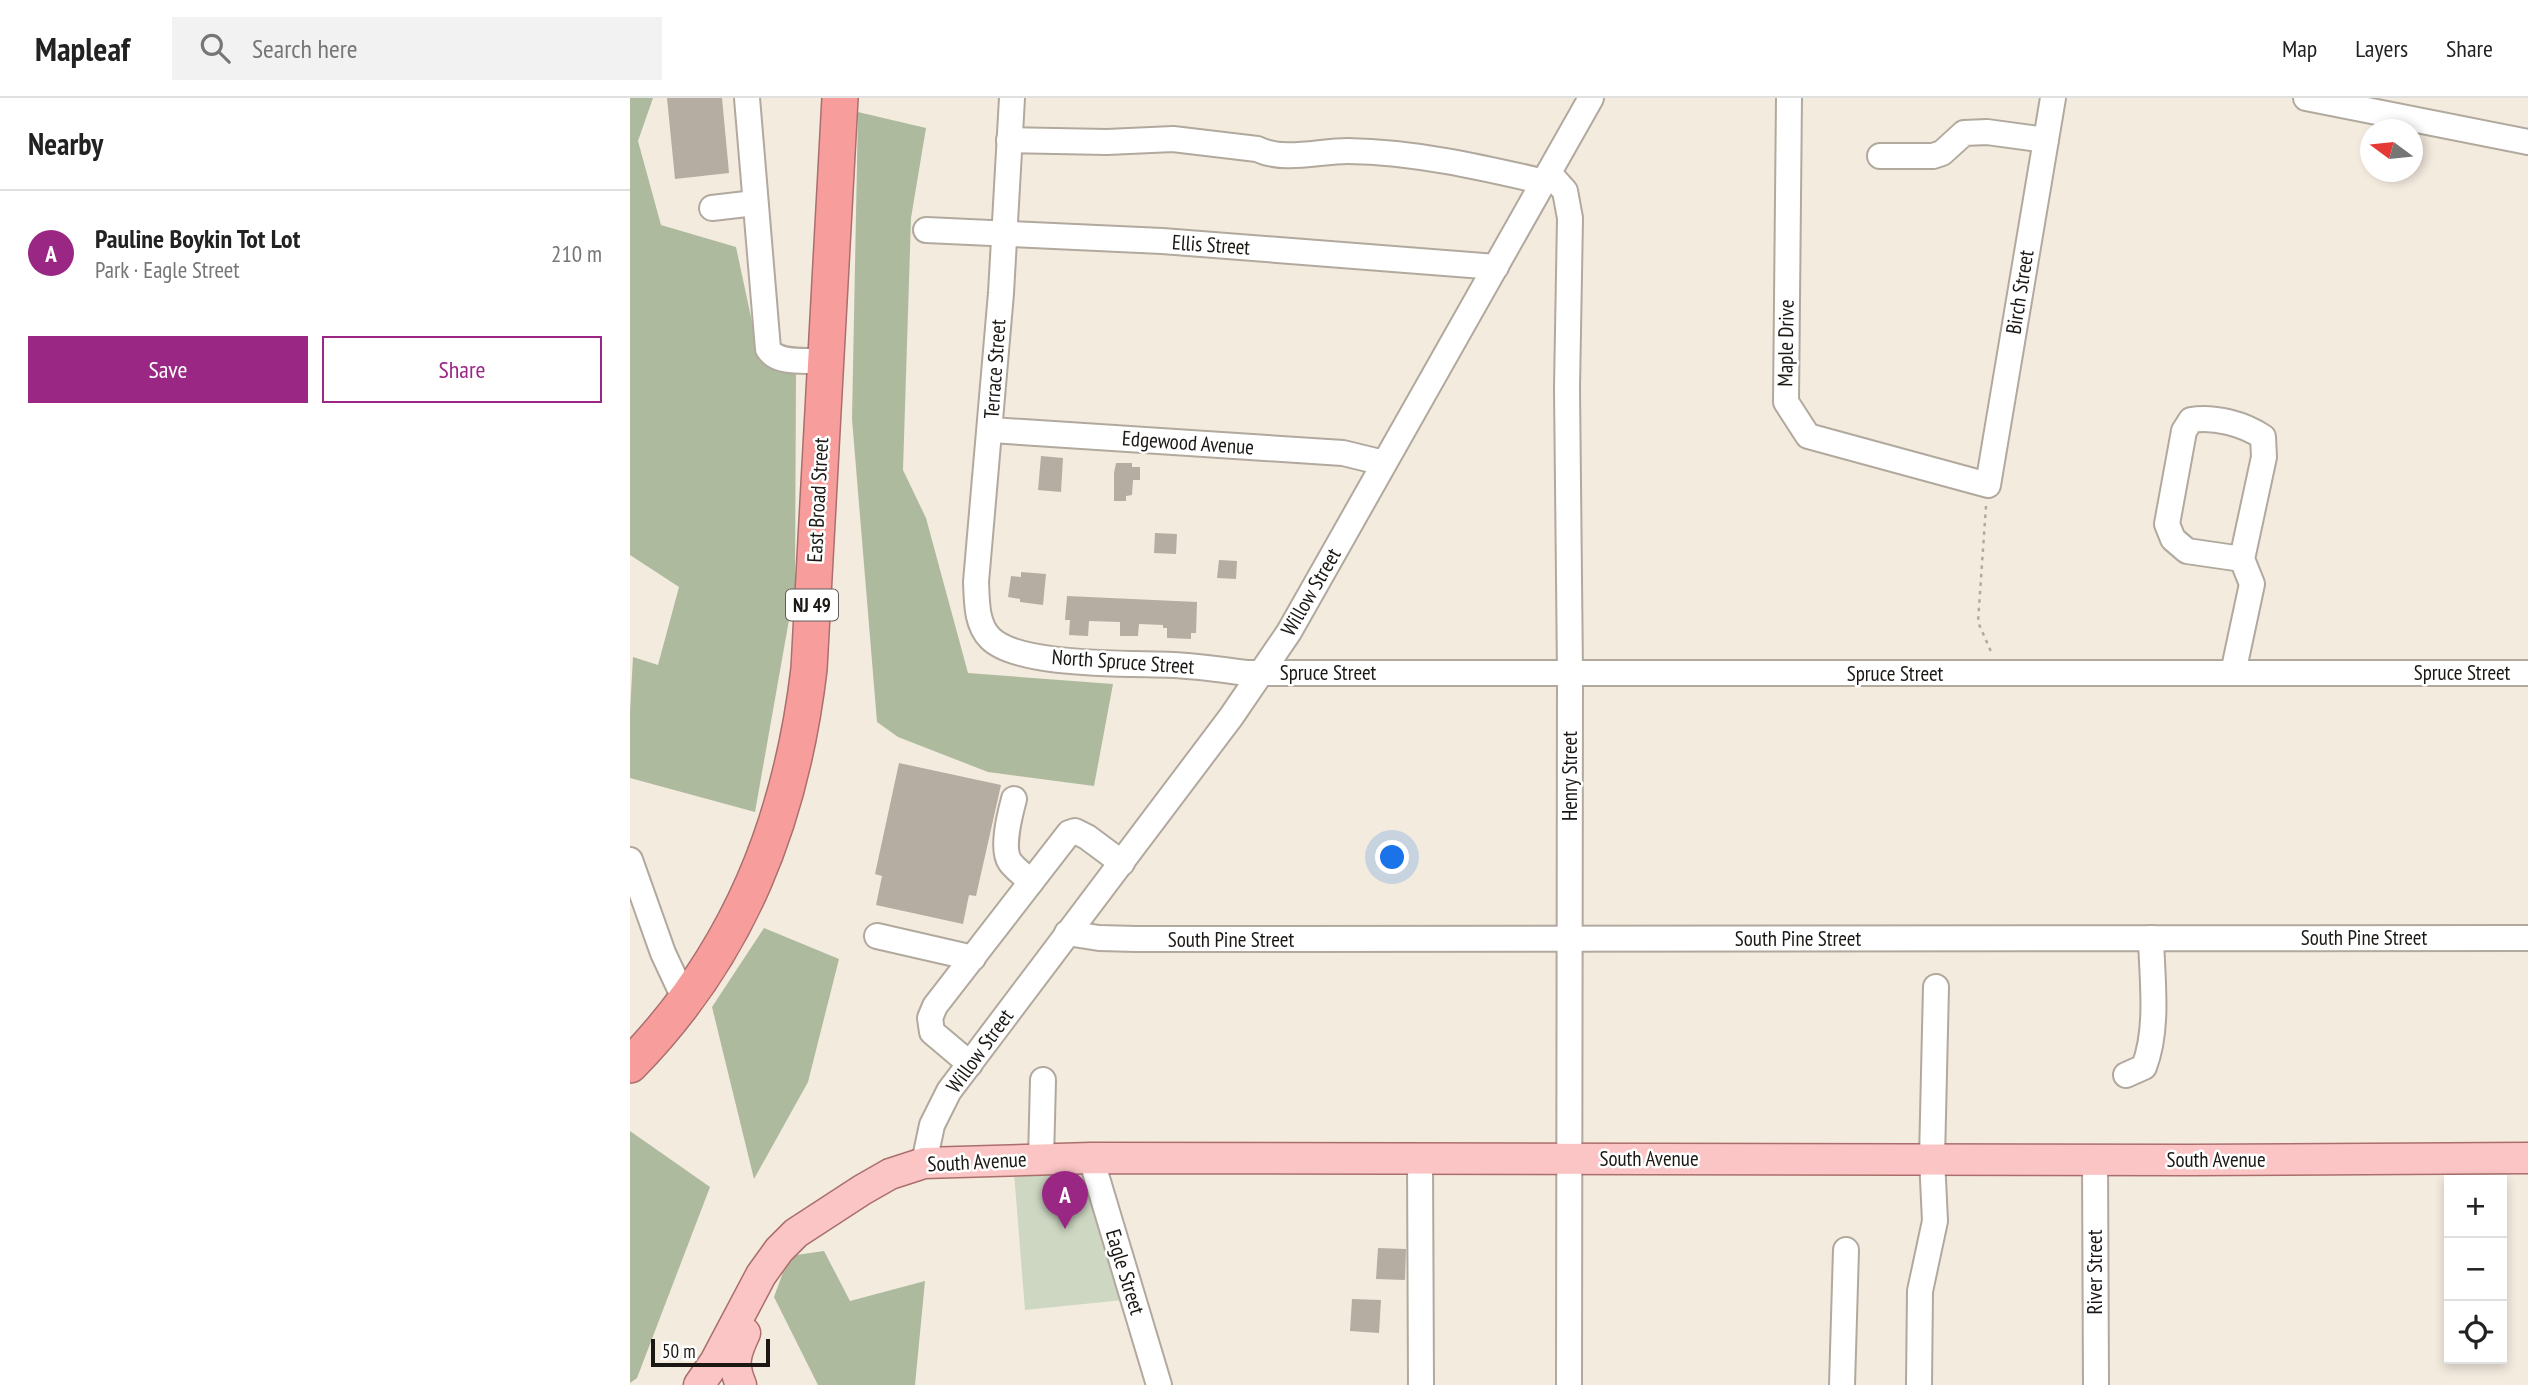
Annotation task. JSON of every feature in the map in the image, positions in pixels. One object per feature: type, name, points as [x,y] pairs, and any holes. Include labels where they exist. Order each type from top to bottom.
[{"type":"highway","name":"East Broad Street","points":[[630,1065],[651,1044],[717,953],[763,864],[792,768],[809,669],[840,98]]},
{"type":"main road","name":"South Avenue","points":[[791,1238],[890,1174],[924,1163],[1091,1158],[2528,1158]]},
{"type":"main road","points":[[699,1385],[715,1362],[761,1275],[791,1238]]},
{"type":"main road","points":[[741,1385],[734,1369],[738,1348],[791,1238]]},
{"type":"street","points":[[747,98],[768,349],[772,356],[781,359],[825,361]]},
{"type":"street","name":"Terrace Street","points":[[988,637],[979,614],[976,582],[990,430],[1012,98]]},
{"type":"street","name":"Willow Street","points":[[924,1163],[932,1125],[949,1091],[1231,717],[1289,632],[1591,98]]},
{"type":"street","name":"Maple Drive","points":[[1789,98],[1786,402],[1808,436],[1988,485]]},
{"type":"street","name":"Birch Street","points":[[1988,485],[2053,98]]},
{"type":"street","points":[[2306,98],[2528,142]]},
{"type":"street","points":[[1880,156],[1933,156],[1942,153],[1964,133],[1987,132],[2046,140]]},
{"type":"street","points":[[1009,140],[1107,142],[1173,139],[1258,149],[1267,154],[1283,156],[1348,151],[1441,159],[1547,178]]},
{"type":"street","name":"Henry Street","points":[[1547,178],[1566,191],[1570,218],[1567,402],[1570,674],[1569,1385]]},
{"type":"street","points":[[712,208],[755,202]]},
{"type":"street","name":"Ellis Street","points":[[926,230],[1161,241],[1496,267]]},
{"type":"street","points":[[2233,673],[2252,584],[2242,559],[2264,457],[2263,437],[2252,429],[2205,418],[2191,420],[2184,431],[2167,524],[2173,539],[2187,551],[2242,559]]},
{"type":"street","name":"Edgewood Avenue","points":[[990,430],[1343,453],[1384,463]]},
{"type":"street","name":"North Spruce Street","points":[[988,637],[1011,651],[1059,660],[1175,665],[1261,673]]},
{"type":"street","name":"Spruce Street","points":[[1261,673],[2528,673]]},
{"type":"street","points":[[1014,799],[1007,838],[1009,860],[1031,882]]},
{"type":"street","points":[[970,1064],[932,1032],[930,1018],[935,1006],[1069,833],[1075,831],[1087,837],[1122,863]]},
{"type":"street","points":[[630,860],[663,953],[685,1000]]},
{"type":"street","name":"South Pine Street","points":[[1067,933],[1099,938],[1136,939],[2528,938]]},
{"type":"street","points":[[877,936],[973,958]]},
{"type":"street","points":[[2126,1075],[2144,1067],[2148,1058],[2153,1022],[2151,938]]},
{"type":"street","points":[[1919,1385],[1920,1291],[1935,1221],[1931,1158],[1936,987]]},
{"type":"street","points":[[1041,1159],[1043,1080]]},
{"type":"street","name":"Eagle Street","points":[[1091,1158],[1159,1385]]},
{"type":"street","points":[[1420,1159],[1421,1385]]},
{"type":"street","name":"River Street","points":[[2095,1160],[2096,1385]]},
{"type":"street","points":[[1842,1385],[1846,1250]]},
{"type":"path","points":[[1988,485],[1978,622],[2001,673]]},
{"type":"green space","points":[[630,98],[653,98],[638,141],[661,225],[736,247],[760,359],[796,374],[795,586],[755,812],[630,778],[633,657],[658,665],[679,587],[630,555]]},
{"type":"green space","points":[[858,112],[926,128],[911,218],[903,470],[926,518],[968,673],[1113,684],[1094,786],[988,772],[898,737],[877,722],[852,419]]},
{"type":"green space","points":[[764,928],[839,959],[808,1082],[754,1179],[712,1007]]},
{"type":"green space","points":[[630,1131],[710,1187],[637,1378],[630,1383]]},
{"type":"green space","points":[[1091,1158],[1133,1299],[1025,1310],[1013,1160]]},
{"type":"green space","points":[[824,1251],[850,1301],[925,1281],[915,1385],[818,1385],[774,1297],[789,1256]]},
{"type":"building","points":[[667,98],[722,98],[729,173],[675,179]]},
{"type":"building","points":[[1041,456],[1063,458],[1061,492],[1038,490]]},
{"type":"building","points":[[1116,463],[1132,463],[1132,467],[1140,467],[1140,480],[1133,480],[1132,495],[1126,496],[1126,501],[1114,501]]},
{"type":"building","points":[[1155,533],[1177,534],[1176,554],[1154,553]]},
{"type":"building","points":[[1219,560],[1237,561],[1236,579],[1217,578]]},
{"type":"building","points":[[1021,572],[1046,574],[1043,605],[1020,602],[1020,599],[1008,597],[1011,576],[1021,577]]},
{"type":"building","points":[[1067,596],[1197,602],[1196,633],[1191,633],[1191,639],[1167,638],[1167,628],[1163,628],[1163,625],[1139,624],[1138,636],[1120,636],[1120,622],[1089,621],[1088,636],[1069,635],[1070,620],[1065,620]]},
{"type":"building","points":[[899,763],[1001,785],[976,896],[969,895],[963,924],[876,905],[882,876],[875,874]]},
{"type":"building","points":[[1378,1248],[1406,1249],[1405,1280],[1376,1279]]},
{"type":"building","points":[[1352,1299],[1381,1300],[1379,1333],[1350,1331]]},
{"type":"place","name":"Pauline Boykin Tot Lot","points":[[1065,1229]]}]
